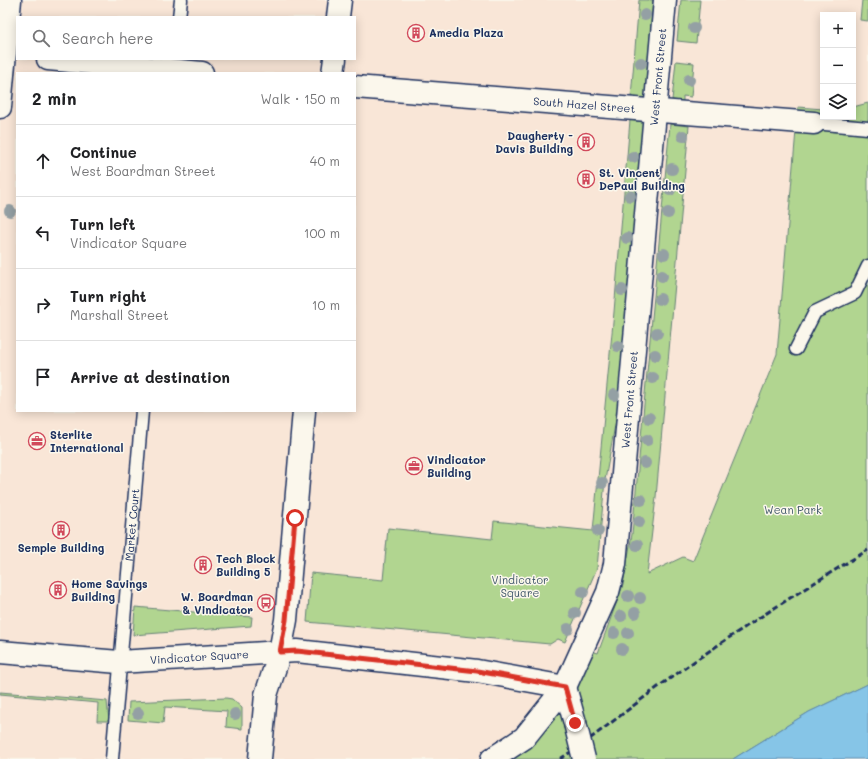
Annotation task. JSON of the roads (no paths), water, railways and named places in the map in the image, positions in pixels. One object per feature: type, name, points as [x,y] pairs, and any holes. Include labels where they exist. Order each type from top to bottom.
[{"type":"street","points":[[0,107],[7,55],[10,0]]},
{"type":"street","points":[[338,16],[340,0]]},
{"type":"street","name":"West Front Street","points":[[492,759],[524,738],[565,687],[608,592],[615,564],[665,0]]},
{"type":"street","points":[[62,60],[174,68],[196,72]]},
{"type":"street","points":[[334,72],[335,60]]},
{"type":"street","name":"South Hazel Street","points":[[356,87],[814,123]]},
{"type":"street","points":[[260,759],[266,695],[280,652],[286,620],[304,412]]},
{"type":"street","name":"Vindicator Square","points":[[0,652],[119,662],[297,651],[477,671],[565,687]]},
{"type":"street","points":[[565,687],[584,759]]},
{"type":"lane","points":[[179,16],[181,0]]},
{"type":"lane","points":[[814,123],[868,128]]},
{"type":"lane","points":[[796,349],[815,312],[855,293],[868,266]]},
{"type":"lane","name":"Market Court","points":[[112,759],[119,662],[142,412]]},
{"type":"water","points":[[868,684],[868,759],[733,759],[809,712]]},
{"type":"railway","points":[[560,759],[588,740],[654,690],[741,629],[868,550]]},
{"type":"place","name":"Amedia Plaza","points":[[416,33]]},
{"type":"place","name":"Daugherty - Davis Building","points":[[586,142]]},
{"type":"place","name":"St. Vincent DePaul Building","points":[[586,179]]},
{"type":"place","name":"Sterlite International","points":[[37,441]]},
{"type":"place","name":"Vindicator Building","points":[[414,466]]},
{"type":"place","name":"Semple Building","points":[[61,530]]},
{"type":"place","name":"Tech Block Building 5","points":[[203,565]]},
{"type":"place","name":"Home Savings Building","points":[[58,590]]},
{"type":"place","name":"W. Boardman & Vindicator","points":[[266,603]]},
{"type":"park label","name":"Wean Park","points":[[793,510]]}]
